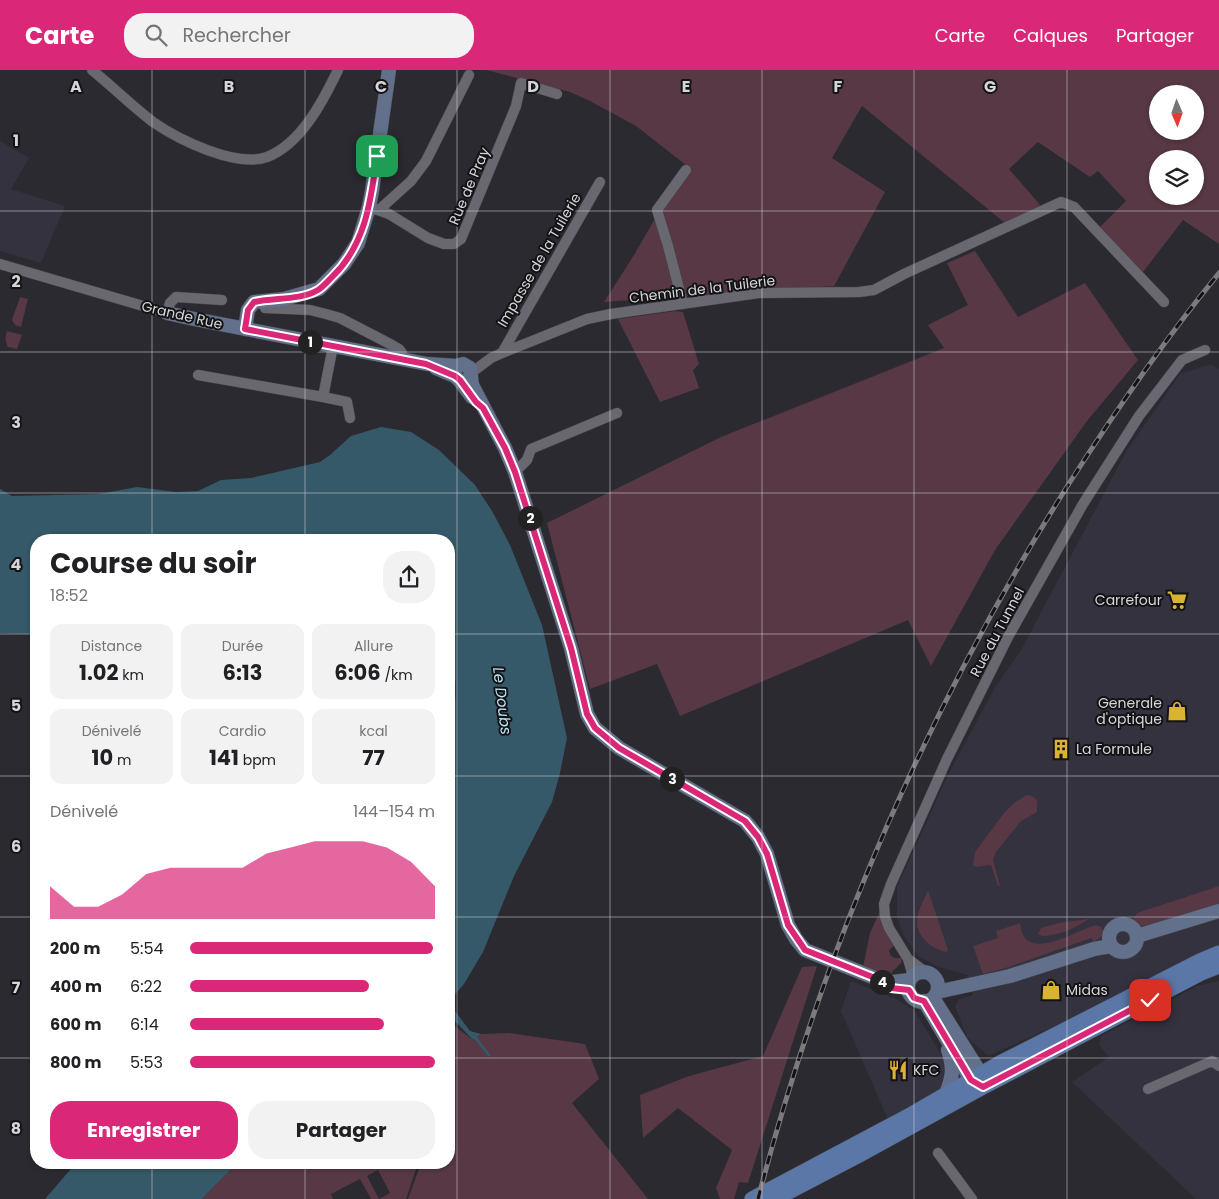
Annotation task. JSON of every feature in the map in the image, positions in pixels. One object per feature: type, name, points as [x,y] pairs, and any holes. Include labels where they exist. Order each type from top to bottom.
[{"type":"main road","points":[[775,1199],[978,1080],[1000,1063],[1219,953]]},
{"type":"main road","points":[[752,1199],[946,1094],[1219,966]]},
{"type":"street","points":[[92,70],[153,121],[172,134],[219,155],[246,159],[266,157],[288,143],[309,122],[325,98],[338,70]]},
{"type":"street","points":[[245,329],[248,310],[254,302],[284,299],[319,289],[344,264],[358,243],[375,208],[389,70]]},
{"type":"street","points":[[375,208],[411,181],[426,161],[469,75]]},
{"type":"street","name":"Rue de Pray","points":[[375,208],[428,238],[444,244],[454,244],[461,239],[503,141],[516,106],[521,83],[557,94]]},
{"type":"street","points":[[683,304],[657,210],[686,170]]},
{"type":"street","name":"Impasse de la Tuilerie","points":[[502,353],[600,182]]},
{"type":"street","name":"Chemin de la Tuilerie","points":[[463,373],[502,353],[587,319],[758,293],[859,292],[874,290],[904,274],[1061,202],[1074,207],[1164,302]]},
{"type":"street","name":"Grande Rue","points":[[0,264],[167,313],[401,358],[463,373]]},
{"type":"street","points":[[167,313],[170,303],[176,297],[222,300]]},
{"type":"street","points":[[265,308],[310,310],[340,318],[399,349],[402,353],[401,358]]},
{"type":"street","points":[[323,397],[333,346]]},
{"type":"street","name":"Rue du Tunnel","points":[[931,989],[908,959],[889,928],[884,904],[891,884],[947,759],[1008,637],[1084,504],[1134,424],[1182,360],[1205,350]]},
{"type":"street","points":[[463,373],[480,400],[515,472],[571,648],[587,714],[595,728],[619,748],[745,821],[758,837],[767,854],[784,914],[792,933],[805,950],[875,978],[891,988],[911,982],[921,972],[972,1060],[978,1080]]},
{"type":"street","points":[[198,375],[347,402],[350,418]]},
{"type":"street","points":[[515,472],[528,460],[532,449],[617,414]]},
{"type":"street","points":[[1137,936],[1219,911]]},
{"type":"street","points":[[911,982],[914,998],[931,989],[962,986],[1010,976],[1094,949],[1111,946],[1119,951],[1128,951],[1135,945],[1137,936],[1130,926],[1126,924],[1118,925],[1109,934],[1111,946]]},
{"type":"street","name":"Rue du Tunnel","points":[[908,959],[911,982]]},
{"type":"street","points":[[931,989],[946,1036],[952,1064],[953,1074],[946,1094]]},
{"type":"street","points":[[946,1036],[978,1080]]},
{"type":"street","points":[[972,1060],[980,1064],[1000,1063]]},
{"type":"street","points":[[1148,1089],[1212,1061],[1219,1066]]},
{"type":"street","points":[[938,1153],[972,1199]]},
{"type":"shaded area","points":[[486,70],[1219,70],[1219,244],[1183,220],[1143,272],[1099,228],[1126,201],[1098,171],[1090,177],[1038,142],[1009,169],[1041,206],[1005,223],[862,106],[832,158],[885,192],[834,286],[604,302],[634,255],[686,165],[636,126],[570,92]]},
{"type":"shaded area","points":[[0,141],[29,158],[11,189],[65,206],[41,263],[0,251]]},
{"type":"shaded area","points":[[975,251],[1018,317],[1085,283],[1138,360],[1087,421],[995,550],[931,666],[908,620],[680,716],[657,664],[590,689],[547,523],[721,437],[944,348],[928,325],[968,305],[947,263]]},
{"type":"shaded area","points":[[20,297],[28,299],[21,327],[15,325],[12,320]]},
{"type":"shaded area","points":[[675,311],[683,312],[699,364],[693,370],[699,388],[660,402],[618,319]]},
{"type":"shaded area","points":[[7,331],[22,335],[17,349],[8,347],[6,343]]},
{"type":"shaded area","points":[[1211,364],[1219,369],[1219,947],[1208,950],[1104,1004],[988,1056],[967,1037],[955,1006],[959,999],[973,995],[968,975],[939,967],[918,956],[904,936],[897,917],[897,887],[947,777],[995,687],[1020,652],[1127,450],[1180,374]]},
{"type":"shaded area","points":[[1027,795],[1037,800],[1037,812],[1021,821],[996,852],[993,860],[1000,886],[998,886],[991,865],[976,867],[973,865],[975,852],[1004,813],[1014,803]]},
{"type":"shaded area","points":[[1219,886],[1219,906],[1152,925],[1140,926],[1134,922],[1137,913]]},
{"type":"shaded area","points":[[928,890],[948,950],[946,952],[936,949],[928,943],[919,932],[917,926],[918,914]]},
{"type":"shaded area","points":[[880,911],[895,945],[889,950],[891,956],[901,958],[902,962],[892,972],[892,978],[863,967],[870,933]]},
{"type":"shaded area","points":[[1089,919],[1060,933],[1048,936],[1038,934],[1041,928],[1059,923]]},
{"type":"shaded area","points":[[1020,923],[1025,938],[1040,944],[1060,939],[1096,925],[1101,927],[1104,934],[1094,942],[1091,938],[1009,967],[983,974],[973,946],[998,938],[996,931]]},
{"type":"shaded area","points":[[817,966],[748,1183],[739,1182],[734,1199],[720,1199],[716,1188],[732,1150],[678,1108],[643,1138],[640,1095],[689,1076],[763,1056],[802,967]]},
{"type":"shaded area","points":[[851,981],[894,998],[914,1010],[947,1067],[945,1085],[935,1096],[889,1122],[841,1011]]},
{"type":"shaded area","points":[[1219,981],[1219,1199],[1196,1199],[1072,1082],[1109,1057],[1099,1045],[1101,1036],[1197,986]]},
{"type":"shaded area","points":[[455,1026],[473,1040],[481,1034],[509,1033],[585,1044],[599,1079],[572,1103],[648,1199],[408,1199],[419,1169],[455,1169]]},
{"type":"shaded area","points":[[231,1169],[416,1169],[406,1199],[379,1199],[371,1199],[360,1179],[331,1194],[333,1199],[202,1199]],"holes":[[[378,1170],[390,1193],[379,1199],[367,1176]]]},
{"type":"water","name":"Le Doubs","points":[[381,427],[411,432],[439,450],[475,485],[492,511],[510,545],[542,625],[567,738],[552,802],[514,876],[483,952],[464,984],[455,994],[455,534],[30,534],[30,634],[0,633],[0,489],[12,496],[99,494],[137,487],[176,492],[198,491],[221,480],[251,478],[320,462],[351,436]]},
{"type":"water","points":[[455,1011],[470,1031],[481,1034],[473,1040],[455,1021]]},
{"type":"water","points":[[71,1169],[231,1169],[202,1199],[45,1199]]},
{"type":"waterway","points":[[474,1036],[489,1055]]},
{"type":"railway","points":[[758,1199],[785,1104],[815,1011],[849,919],[886,828],[927,739],[971,652],[1019,566],[1070,482],[1105,428],[1179,323],[1219,273]]},
{"type":"place","name":"Carrefour","points":[[1177,600]]},
{"type":"place","name":"Generale d'optique","points":[[1177,711]]},
{"type":"place","name":"La Formule","points":[[1061,749]]},
{"type":"place","name":"Midas","points":[[1051,990]]},
{"type":"place","name":"KFC","points":[[898,1070]]},
{"type":"route","points":[[377,156],[369,207],[362,231],[358,243],[344,264],[319,289],[312,292],[284,299],[254,302],[248,310],[245,329],[401,358],[426,364],[460,380],[467,392],[483,408],[505,448],[515,472],[571,648],[587,714],[595,728],[619,748],[745,821],[758,837],[767,854],[788,925],[805,950],[875,978],[891,988],[909,990],[914,998],[924,1001],[971,1080],[983,1087],[1150,1000]]}]
